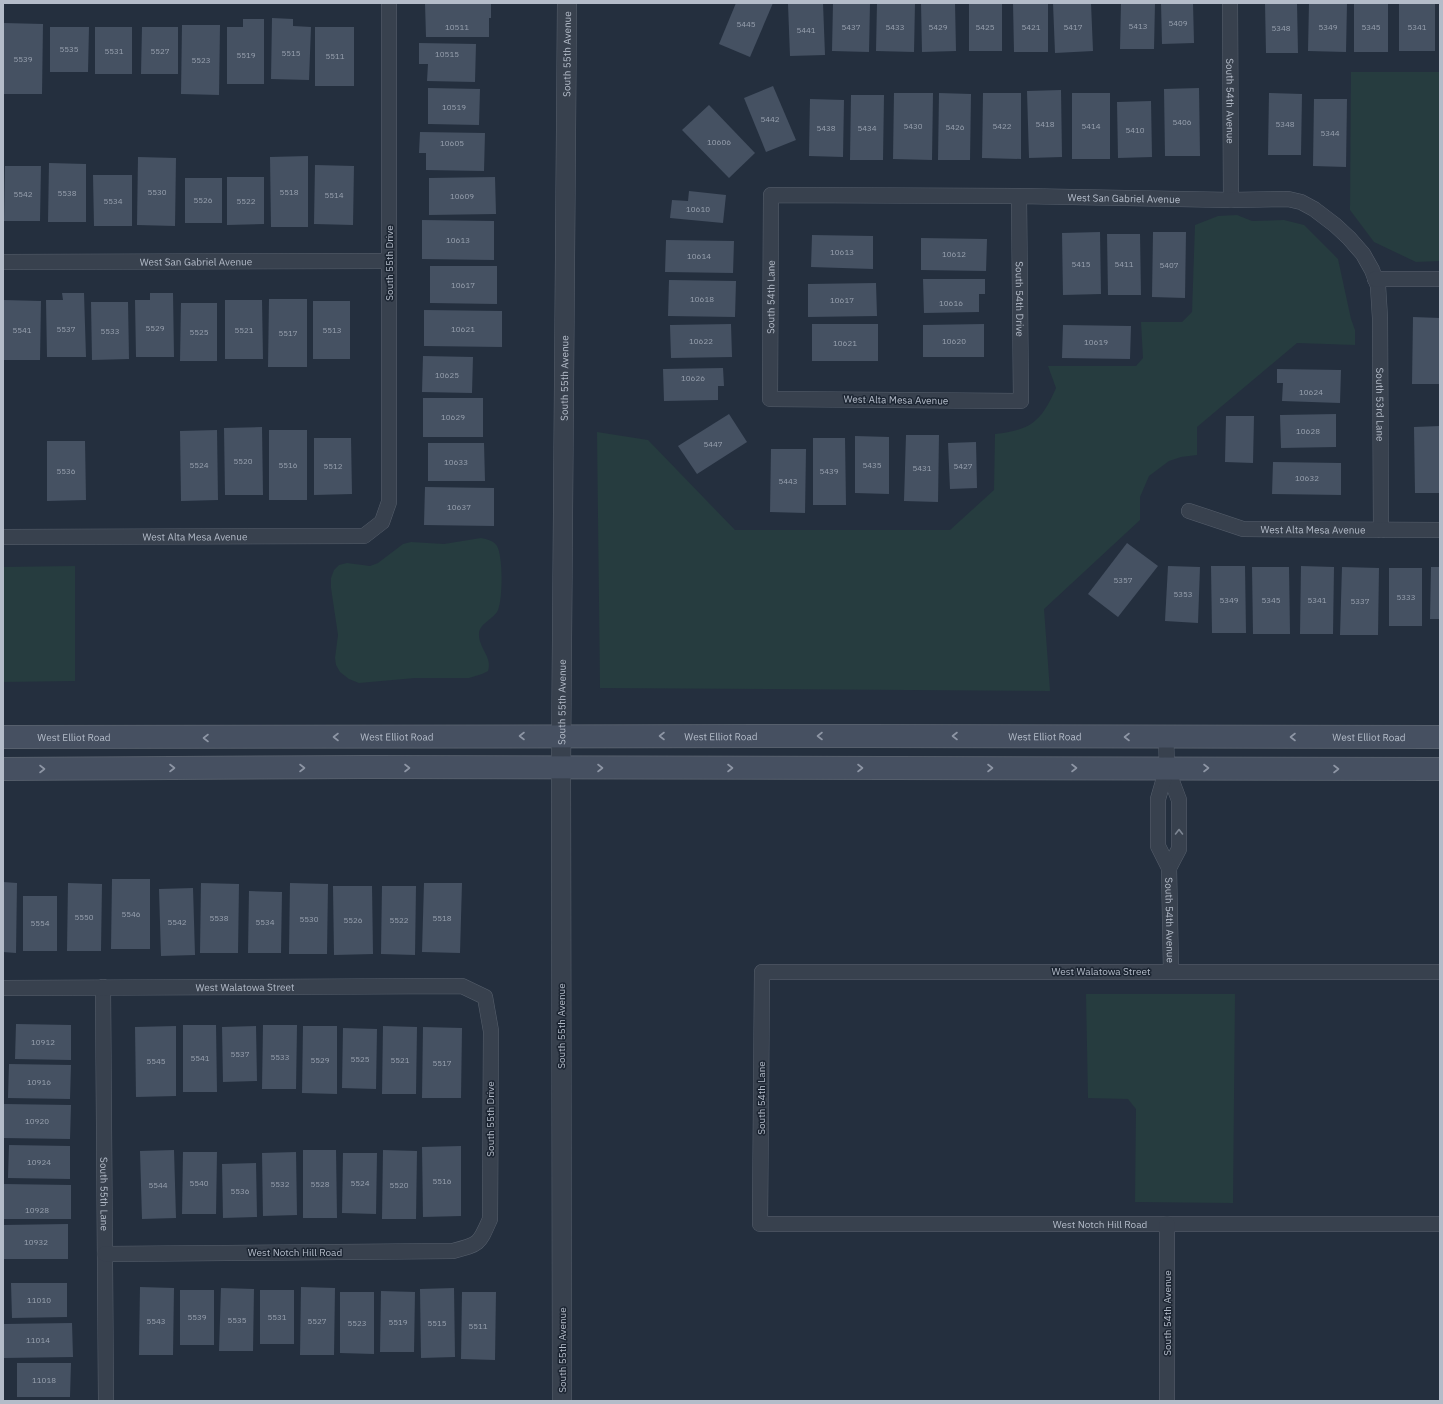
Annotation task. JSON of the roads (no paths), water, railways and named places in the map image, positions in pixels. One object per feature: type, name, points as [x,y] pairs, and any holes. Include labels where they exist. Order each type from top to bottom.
[{"type":"main road","name":"West Elliot Road","points":[[3,737],[1440,737]]},
{"type":"main road","points":[[3,769],[1440,769]]},
{"type":"street","name":"South 55th Drive","points":[[382,522],[389,502],[389,3]]},
{"type":"street","name":"South 55th Avenue","points":[[562,1401],[560,768],[567,3]]},
{"type":"street","name":"South 54th Avenue","points":[[1230,3],[1231,200]]},
{"type":"street","name":"West San Gabriel Avenue","points":[[772,195],[1019,196],[1231,200],[1288,199],[1301,202],[1314,209],[1350,238],[1363,254],[1375,279]]},
{"type":"street","name":"South 54th Lane","points":[[770,399],[772,195]]},
{"type":"street","name":"South 54th Drive","points":[[1019,196],[1021,401]]},
{"type":"street","name":"West San Gabriel Avenue","points":[[3,262],[388,261]]},
{"type":"street","points":[[1375,279],[1440,279]]},
{"type":"street","name":"South 53rd Lane","points":[[1375,279],[1378,286],[1380,318],[1382,530]]},
{"type":"street","name":"West Alta Mesa Avenue","points":[[770,399],[1021,401]]},
{"type":"street","name":"West Alta Mesa Avenue","points":[[1189,511],[1244,529],[1440,530]]},
{"type":"street","name":"West Alta Mesa Avenue","points":[[3,537],[364,536],[382,522]]},
{"type":"street","name":"South 54th Avenue","points":[[1166,737],[1167,768],[1158,799],[1158,846],[1169,868],[1170,971]]},
{"type":"street","name":"South 54th Avenue","points":[[1167,768],[1179,800],[1179,849],[1169,868]]},
{"type":"street","name":"South 54th Lane","points":[[760,1224],[762,972]]},
{"type":"street","name":"West Walatowa Street","points":[[762,972],[1440,972]]},
{"type":"street","name":"West Walatowa Street","points":[[3,988],[462,986],[485,997]]},
{"type":"street","name":"South 55th Lane","points":[[103,987],[106,1401]]},
{"type":"street","name":"South 55th Drive","points":[[481,1239],[490,1219],[491,1031],[485,997]]},
{"type":"street","name":"West Notch Hill Road","points":[[760,1224],[1440,1224]]},
{"type":"street","name":"South 54th Avenue","points":[[1167,1224],[1167,1401]]},
{"type":"street","name":"West Notch Hill Road","points":[[105,1254],[453,1251],[473,1246],[481,1239]]}]
